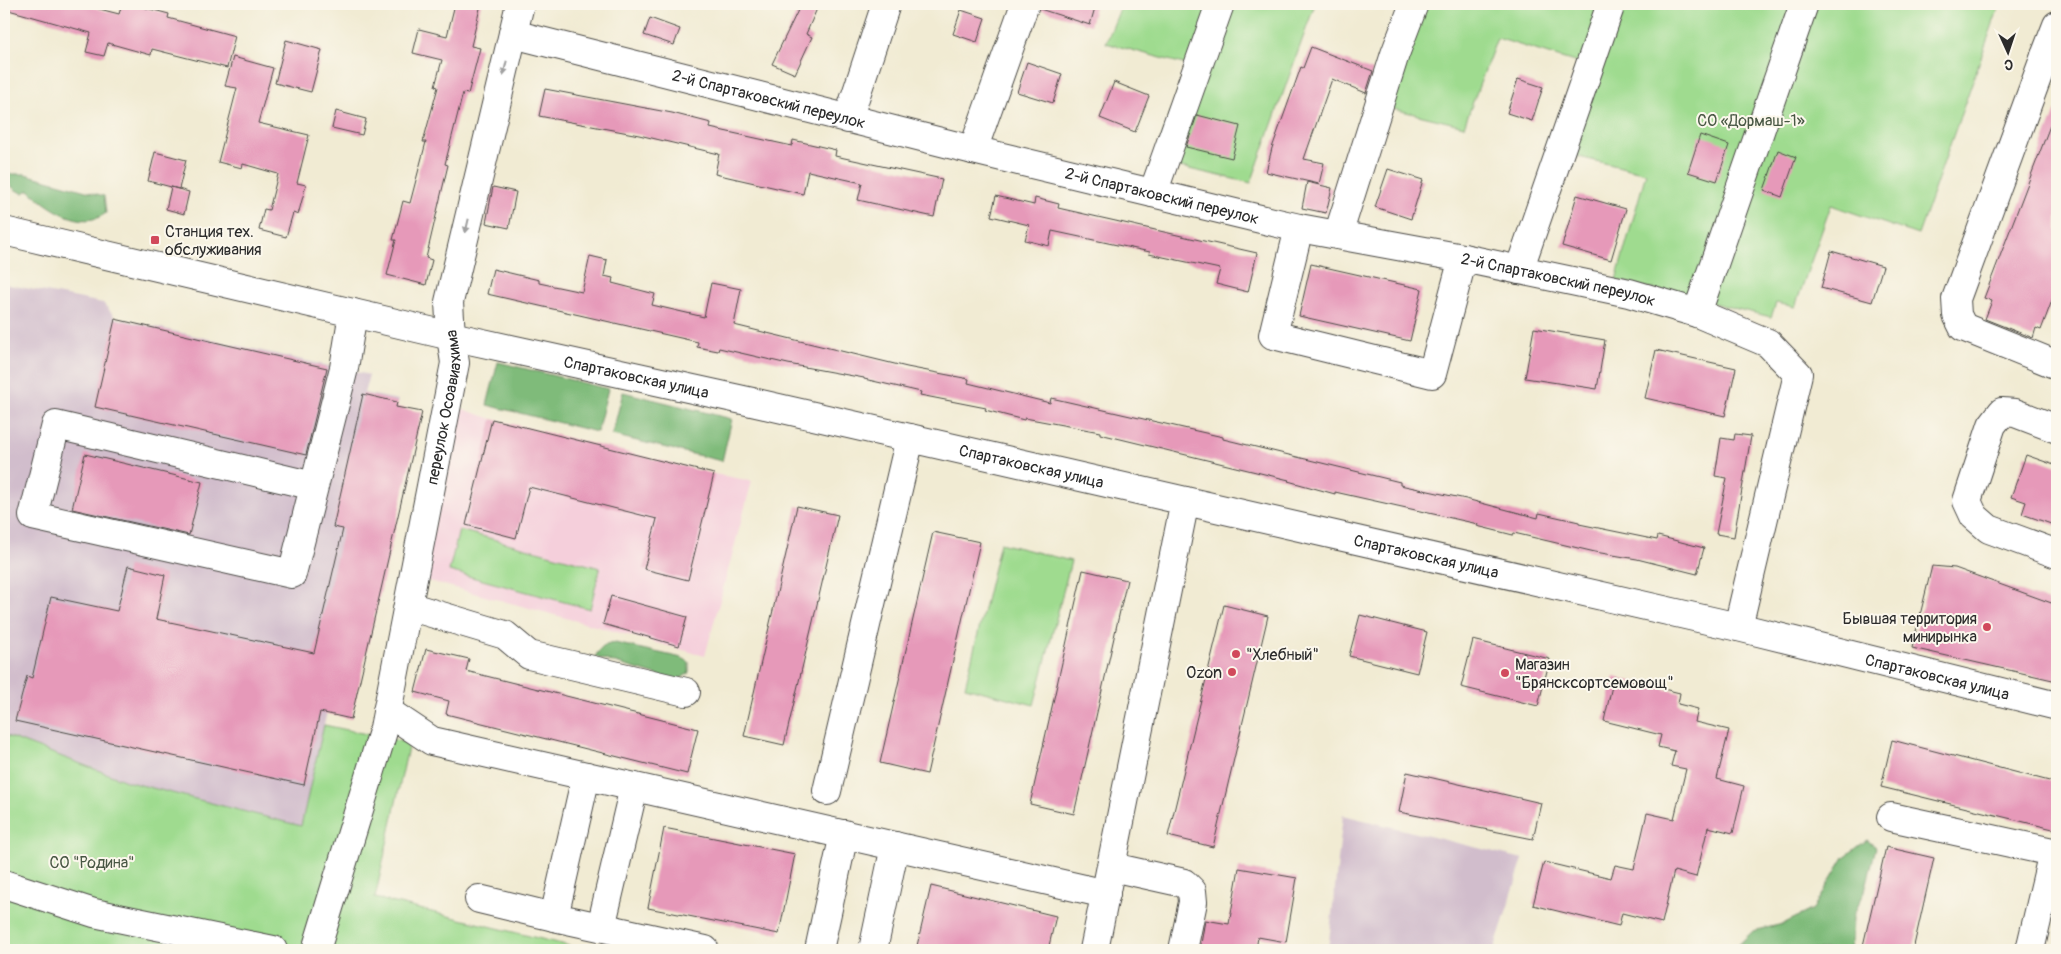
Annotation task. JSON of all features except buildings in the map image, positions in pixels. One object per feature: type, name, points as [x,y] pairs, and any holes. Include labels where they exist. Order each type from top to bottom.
[{"type":"street","name":"переулок Осоавиахима","points":[[316,950],[384,728],[456,363],[451,336],[449,302],[520,4]]},
{"type":"street","points":[[848,119],[886,4]]},
{"type":"street","points":[[973,150],[1024,4]]},
{"type":"street","points":[[1153,194],[1220,4]]},
{"type":"street","points":[[1338,235],[1394,54],[1414,4]]},
{"type":"street","points":[[1519,270],[1611,4]]},
{"type":"street","points":[[1697,313],[1804,4]]},
{"type":"street","points":[[2057,25],[2051,58],[1956,299],[1957,315],[1963,327],[2057,365]]},
{"type":"street","name":"2-й Спартаковский переулок","points":[[513,34],[973,150],[1299,228],[1463,258],[1629,293],[1697,313],[1768,343],[1798,374],[1738,627]]},
{"type":"street","points":[[1299,228],[1273,335],[1432,374],[1463,258]]},
{"type":"street","name":"Спартаковская улица","points":[[4,231],[451,336],[1185,500],[1738,627],[2057,706]]},
{"type":"street","points":[[314,486],[56,425],[32,516],[292,574],[344,368],[353,313]]},
{"type":"street","points":[[2057,428],[2015,412],[2002,412],[1992,424],[1967,501],[1974,516],[1989,528],[2057,554]]},
{"type":"street","points":[[827,791],[910,438]]},
{"type":"street","points":[[1094,950],[1185,500]]},
{"type":"street","points":[[408,606],[505,635],[529,655],[686,692]]},
{"type":"street","points":[[387,711],[432,741],[1106,894]]},
{"type":"street","points":[[554,917],[586,776]]},
{"type":"street","points":[[601,927],[634,787]]},
{"type":"street","points":[[1892,817],[2055,852],[2030,950]]},
{"type":"street","points":[[819,950],[844,834]]},
{"type":"street","points":[[873,950],[895,846]]},
{"type":"street","points":[[1112,866],[1184,883],[1192,891],[1193,902],[1183,950]]},
{"type":"street","points":[[4,884],[94,912],[273,950]]},
{"type":"street","points":[[479,899],[705,950]]},
{"type":"shaded area","points":[[4,284],[103,303],[116,318],[369,375],[364,393],[398,400],[301,826],[129,782],[4,735]]},
{"type":"shaded area","points":[[460,408],[492,419],[714,474],[752,481],[705,656],[422,579]]},
{"type":"shaded area","points":[[1343,815],[1523,859],[1494,950],[1328,950]]},
{"type":"green space","points":[[1122,4],[1315,4],[1251,183],[1154,161],[1187,65],[1106,43]]},
{"type":"green space","name":"СО «Дормаш-1»","points":[[1409,4],[2000,4],[1918,235],[1831,205],[1795,307],[1776,303],[1771,317],[1616,280],[1646,173],[1554,151],[1584,65],[1497,38],[1464,126],[1373,104]]},
{"type":"green space","points":[[5,174],[25,174],[104,196],[106,213],[97,218],[86,220],[65,215],[55,210],[29,190],[23,193],[16,190],[10,184]]},
{"type":"green space","points":[[498,362],[608,389],[597,432],[487,405]]},
{"type":"green space","points":[[623,392],[732,419],[722,461],[612,435]]},
{"type":"green space","points":[[459,530],[600,568],[590,609],[449,571]]},
{"type":"green space","points":[[1000,543],[1071,561],[1034,705],[965,687]]},
{"type":"green space","points":[[615,643],[682,658],[689,662],[689,673],[677,681],[595,657],[603,647]]},
{"type":"green space","name":"СО \"Родина\"","points":[[324,725],[409,743],[375,898],[586,950],[4,950],[4,735],[129,782],[301,826]]},
{"type":"green space","points":[[1867,840],[1876,847],[1865,891],[1853,916],[1852,942],[1849,950],[1733,950],[1753,931],[1783,924],[1813,909],[1844,857]]},
{"type":"place","name":"Станция тех. обслуживания","points":[[155,240]]},
{"type":"place","name":"Бывшая территория минирынка","points":[[1987,627]]},
{"type":"place","name":"\"Хлебный\"","points":[[1236,654]]},
{"type":"place","name":"Ozon","points":[[1232,672]]},
{"type":"place","name":"Магазин \"Брянсксортсемовощ\"","points":[[1505,673]]}]
